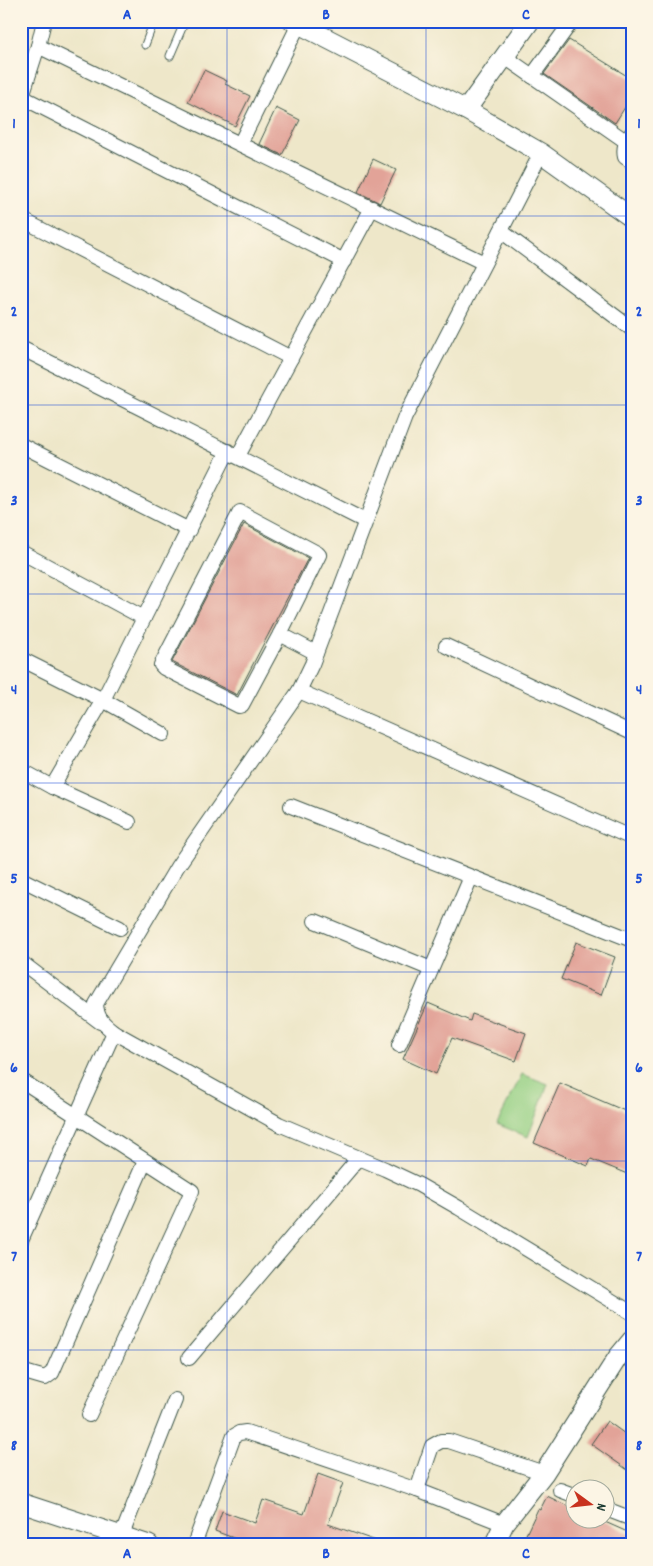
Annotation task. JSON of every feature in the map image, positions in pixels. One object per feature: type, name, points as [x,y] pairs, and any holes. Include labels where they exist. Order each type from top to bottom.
[{"type":"street","points":[[44,21],[22,98],[344,261]]},
{"type":"street","points":[[466,110],[530,21]]},
{"type":"street","points":[[532,76],[572,21]]},
{"type":"street","points":[[240,144],[296,22],[466,110],[541,153],[632,218]]},
{"type":"street","points":[[38,46],[484,263]]},
{"type":"street","points":[[505,57],[629,137],[624,148],[625,157],[632,162]]},
{"type":"street","points":[[100,1022],[96,1012],[96,1004],[177,867],[299,691],[316,653],[406,417],[541,153]]},
{"type":"street","points":[[52,787],[103,700],[189,530],[291,358],[372,208]]},
{"type":"street","points":[[21,219],[291,358]]},
{"type":"street","points":[[501,231],[632,329]]},
{"type":"street","points":[[21,348],[365,521]]},
{"type":"street","points":[[21,445],[189,530]]},
{"type":"street","points":[[240,512],[318,554],[280,634],[240,706],[162,667],[162,663],[240,512]]},
{"type":"street","points":[[21,552],[144,618]]},
{"type":"street","points":[[280,634],[316,653]]},
{"type":"street","points":[[446,646],[632,733]]},
{"type":"street","points":[[21,658],[103,700],[163,734]]},
{"type":"street","points":[[299,691],[632,838]]},
{"type":"street","points":[[21,770],[52,787],[129,822]]},
{"type":"street","points":[[291,806],[632,940]]},
{"type":"street","points":[[399,1045],[471,877]]},
{"type":"street","points":[[21,879],[120,928]]},
{"type":"street","points":[[315,921],[431,969]]},
{"type":"street","points":[[21,962],[114,1032],[280,1124],[419,1185],[632,1314]]},
{"type":"street","points":[[21,1240],[114,1032]]},
{"type":"street","points":[[21,1080],[192,1191],[89,1415]]},
{"type":"street","points":[[189,1358],[359,1158]]},
{"type":"street","points":[[21,1372],[45,1378],[52,1373],[145,1161]]},
{"type":"street","points":[[494,1545],[504,1524],[544,1473],[618,1357],[632,1340]]},
{"type":"street","points":[[120,1540],[175,1400]]},
{"type":"street","points":[[194,1545],[234,1436],[246,1432],[417,1490],[504,1524]]},
{"type":"street","points":[[417,1490],[432,1446],[441,1440],[544,1473]]},
{"type":"street","points":[[560,1490],[566,1492]]},
{"type":"street","points":[[21,1503],[120,1540],[149,1545]]},
{"type":"street","points":[[616,1513],[632,1520]]},
{"type":"street","points":[[479,1545],[489,1534],[504,1524]]},
{"type":"lane","points":[[145,45],[154,21]]},
{"type":"lane","points":[[170,56],[184,21]]},
{"type":"green space","points":[[522,1074],[548,1084],[528,1137],[497,1124]]},
{"type":"building","points":[[569,40],[632,79],[632,96],[615,123],[544,74]]},
{"type":"building","points":[[204,70],[227,81],[225,84],[250,96],[235,126],[188,102]]},
{"type":"building","points":[[276,108],[300,120],[282,155],[259,144]]},
{"type":"building","points":[[373,159],[396,170],[380,203],[358,192]]},
{"type":"building","points":[[244,524],[308,558],[237,695],[172,662]]},
{"type":"building","points":[[576,942],[615,957],[601,995],[561,979]]},
{"type":"building","points":[[428,1003],[470,1021],[472,1014],[526,1033],[516,1061],[452,1038],[436,1074],[403,1059]]},
{"type":"building","points":[[560,1083],[632,1114],[632,1176],[591,1159],[588,1166],[534,1143]]},
{"type":"building","points":[[607,1421],[632,1439],[632,1473],[591,1444]]},
{"type":"building","points":[[318,1474],[343,1483],[328,1524],[382,1543],[382,1545],[252,1545],[215,1531],[222,1511],[255,1523],[263,1500],[304,1514]]},
{"type":"building","points":[[547,1496],[566,1505],[566,1528],[616,1527],[632,1534],[632,1545],[521,1545],[538,1509],[540,1510]]}]
